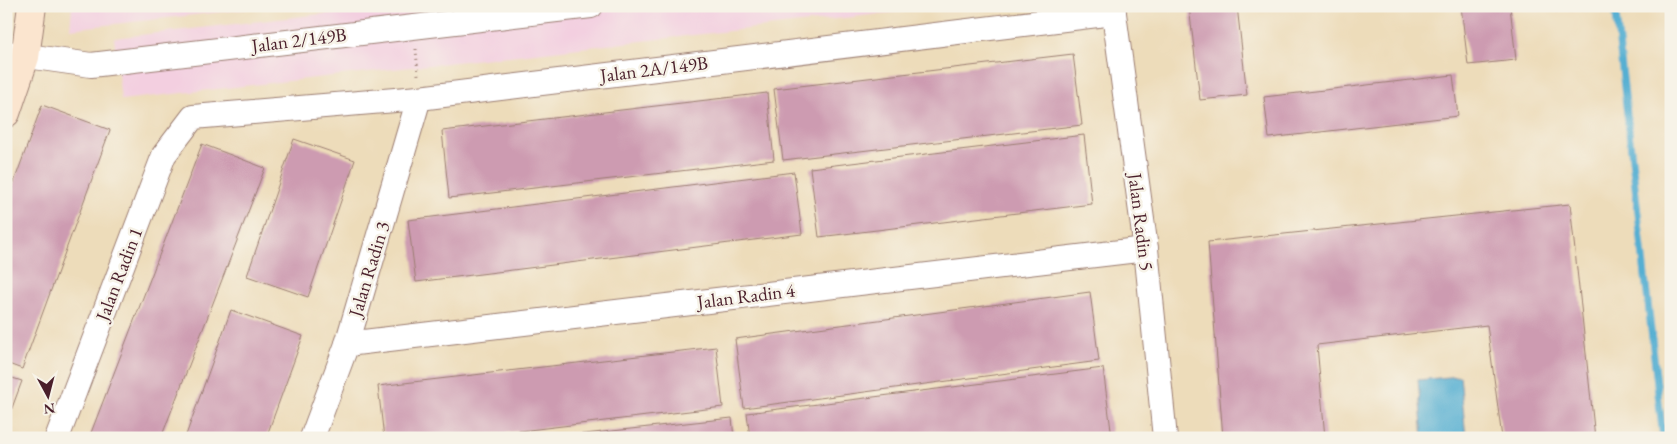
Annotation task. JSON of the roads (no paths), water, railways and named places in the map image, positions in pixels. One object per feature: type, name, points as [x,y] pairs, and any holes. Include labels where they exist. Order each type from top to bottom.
[{"type":"street","points":[[6,113],[16,55],[32,6]]},
{"type":"street","name":"Jalan 2/149B","points":[[16,55],[91,65],[591,6]]},
{"type":"street","name":"Jalan 2A/149B","points":[[194,118],[419,87],[1113,10]]},
{"type":"street","name":"Jalan Radin 5","points":[[1113,10],[1146,249],[1165,438]]},
{"type":"street","name":"Jalan Radin 3","points":[[312,438],[347,344],[419,87]]},
{"type":"street","name":"Jalan Radin 1","points":[[57,438],[164,155],[194,118]]},
{"type":"street","name":"Jalan Radin 4","points":[[347,344],[1146,249]]},
{"type":"water","points":[[1460,376],[1466,438],[1423,438],[1418,380]]},
{"type":"waterway","points":[[1615,6],[1663,438]]}]
